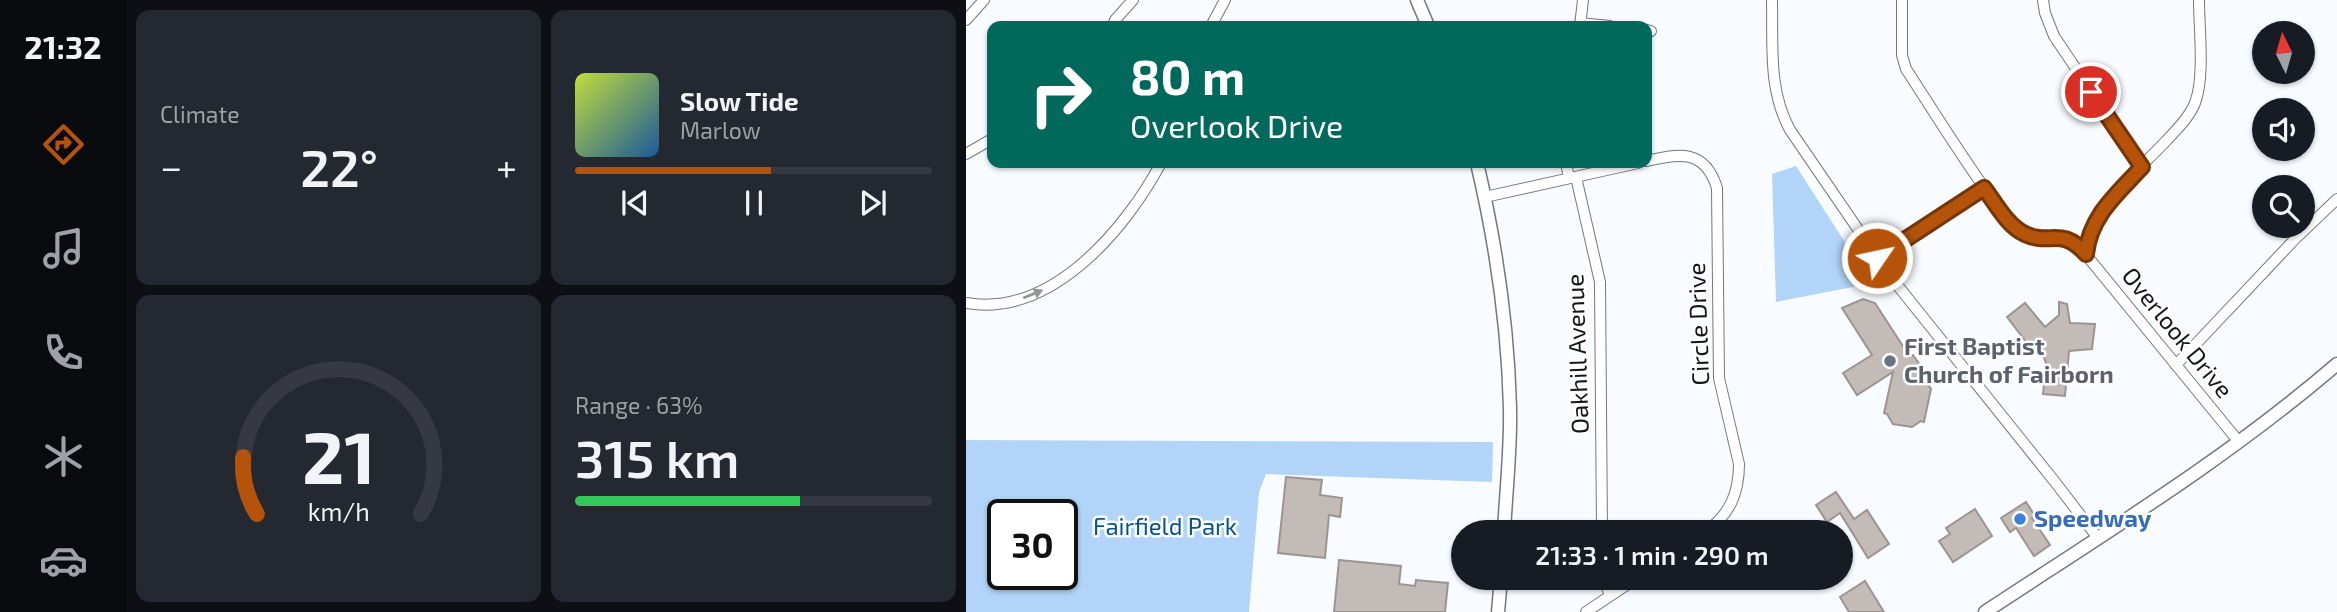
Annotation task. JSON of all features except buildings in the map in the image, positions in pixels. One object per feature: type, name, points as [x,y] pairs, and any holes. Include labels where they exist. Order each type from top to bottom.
[{"type":"main road","points":[[1417,0],[1426,21]]},
{"type":"main road","points":[[1478,168],[1501,288],[1508,370],[1510,411],[1505,520]]},
{"type":"main road","points":[[1984,612],[2239,442],[2337,364]]},
{"type":"main road","points":[[1498,612],[1500,590]]},
{"type":"street","points":[[966,20],[984,0]]},
{"type":"street","points":[[1115,21],[1133,0]]},
{"type":"street","points":[[1214,21],[1226,0]]},
{"type":"street","points":[[1580,21],[1583,0]]},
{"type":"street","points":[[1772,0],[1774,84],[1781,112],[1790,130],[1877,258],[2098,538]]},
{"type":"street","name":"Overlook Drive","points":[[1902,0],[1902,55],[1906,69],[1984,188],[2020,232],[2035,237],[2067,239],[2078,245],[2239,442]]},
{"type":"street","points":[[2043,0],[2054,36],[2142,167]]},
{"type":"street","points":[[2086,254],[2090,234],[2102,210],[2191,111],[2199,81],[2199,0]]},
{"type":"street","points":[[971,151],[987,143]]},
{"type":"street","name":"Circle Drive","points":[[1652,160],[1674,155],[1694,158],[1709,170],[1717,188],[1719,378],[1739,464],[1739,477],[1732,504],[1720,520]]},
{"type":"street","points":[[966,303],[999,304],[1031,297],[1067,277],[1132,211],[1158,168]]},
{"type":"street","name":"Oakhill Avenue","points":[[1568,168],[1600,282],[1602,520]]},
{"type":"street","points":[[1485,197],[1615,168]]},
{"type":"street","points":[[1877,258],[1984,188]]},
{"type":"street","points":[[2176,365],[2295,239],[2337,199]]},
{"type":"street","points":[[1608,590],[1611,596]]},
{"type":"street","points":[[1586,612],[1620,590]]},
{"type":"green space","points":[[1796,166],[1864,272],[1863,285],[1776,302],[1772,174]]},
{"type":"green space","name":"Fairfield Park","points":[[966,440],[1493,442],[1492,482],[1266,474],[1259,492],[1249,612],[966,612]]},
{"type":"place","name":"First Baptist Church of Fairborn","points":[[1890,361]]},
{"type":"place","name":"Speedway","points":[[2020,519]]},
{"type":"route","points":[[1877,258],[1984,188],[2020,232],[2043,238],[2062,237],[2078,245],[2086,254],[2093,224],[2102,210],[2142,167],[2091,92]]}]
